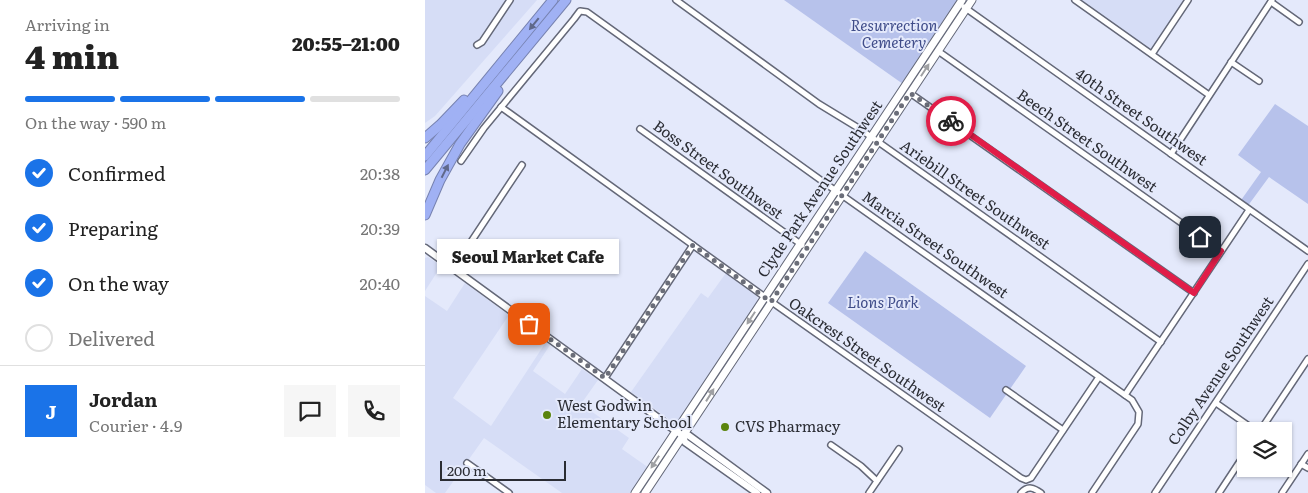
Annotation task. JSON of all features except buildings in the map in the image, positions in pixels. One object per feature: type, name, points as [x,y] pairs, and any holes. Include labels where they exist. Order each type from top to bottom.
[{"type":"highway","points":[[425,156],[553,0]]},
{"type":"highway","points":[[425,170],[566,0]]},
{"type":"highway","points":[[425,215],[440,180],[460,144],[533,40]]},
{"type":"highway","points":[[425,138],[445,120],[514,48]]},
{"type":"main road","name":"Clyde Park Avenue Southwest","points":[[875,139],[910,93],[972,0]]},
{"type":"main road","name":"Clyde Park Avenue Southwest","points":[[635,493],[875,139],[961,2]]},
{"type":"main road","name":"Clyde Park Avenue Southwest","points":[[648,492],[768,299]]},
{"type":"street","points":[[477,45],[482,42],[510,0]]},
{"type":"street","name":"Ariebill Street Southwest","points":[[676,0],[819,104],[875,139],[1161,342]]},
{"type":"street","points":[[1075,0],[1209,96]]},
{"type":"street","points":[[1152,54],[1188,0]]},
{"type":"street","points":[[1171,154],[1271,1],[1299,22]]},
{"type":"street","name":"40th Street Southwest","points":[[961,2],[966,9],[1308,251]]},
{"type":"street","name":"Marcia Street Southwest","points":[[501,107],[573,19],[583,10],[587,12],[1125,395],[1137,408],[1138,421],[1133,432],[1092,493]]},
{"type":"street","name":"Beech Street Southwest","points":[[938,51],[1221,251]]},
{"type":"street","points":[[1231,62],[1259,81]]},
{"type":"street","points":[[910,93],[1194,293]]},
{"type":"street","points":[[461,161],[501,107]]},
{"type":"street","name":"Oakcrest Street Southwest","points":[[501,107],[1021,478],[1026,480],[1031,478],[1063,430]]},
{"type":"street","name":"Boss Street Southwest","points":[[639,128],[803,246]]},
{"type":"street","points":[[453,269],[522,165]]},
{"type":"street","points":[[1125,395],[1249,210]]},
{"type":"street","points":[[605,378],[693,245]]},
{"type":"street","points":[[425,248],[676,431],[683,436],[689,436],[767,493]]},
{"type":"street","name":"Colby Avenue Southwest","points":[[1155,493],[1308,264]]},
{"type":"street","points":[[1266,422],[1308,359]]},
{"type":"street","points":[[1006,390],[1063,430],[1099,377]]},
{"type":"street","points":[[1216,403],[1243,422]]},
{"type":"street","points":[[683,436],[685,442],[757,493]]},
{"type":"street","points":[[831,445],[861,466],[877,481]]},
{"type":"street","points":[[869,493],[899,449]]},
{"type":"street","points":[[1282,493],[1308,454]]},
{"type":"street","points":[[467,463],[509,493]]},
{"type":"street","points":[[1301,464],[1308,468]]},
{"type":"street","points":[[1219,493],[1237,466]]},
{"type":"street","points":[[1021,493],[1031,488],[1041,493]]},
{"type":"shaded area","points":[[425,0],[537,0],[435,116],[425,123]]},
{"type":"shaded area","points":[[1079,0],[1185,0],[1153,48],[1149,49]]},
{"type":"shaded area","points":[[428,257],[441,266],[425,291],[425,258]]},
{"type":"shaded area","points":[[726,273],[756,295],[759,302],[680,421],[673,422],[631,392],[701,293],[708,298]]},
{"type":"shaded area","points":[[465,283],[509,315],[453,398],[491,426],[546,342],[550,345],[533,371],[565,394],[582,369],[598,380],[581,404],[629,438],[622,449],[649,468],[633,493],[562,493],[484,438],[445,493],[436,493],[425,485],[425,296],[447,311]]},
{"type":"green space","name":"Resurrection Cemetery","points":[[784,0],[958,0],[903,84]]},
{"type":"green space","points":[[1275,104],[1308,126],[1308,204],[1269,177],[1247,207],[1239,203],[1261,172],[1238,155]]},
{"type":"green space","name":"Lions Park","points":[[865,251],[1026,366],[990,418],[828,303]]},
{"type":"way so far","points":[[529,324],[605,378],[693,245],[771,302],[910,93],[951,121]]},
{"type":"place","name":"Seoul Market Cafe","points":[[529,324]]},
{"type":"place","name":"West Godwin Elementary School","points":[[547,415]]},
{"type":"place","name":"CVS Pharmacy","points":[[725,427]]},
{"type":"route","points":[[951,121],[1194,293],[1221,251],[1200,237]]}]
